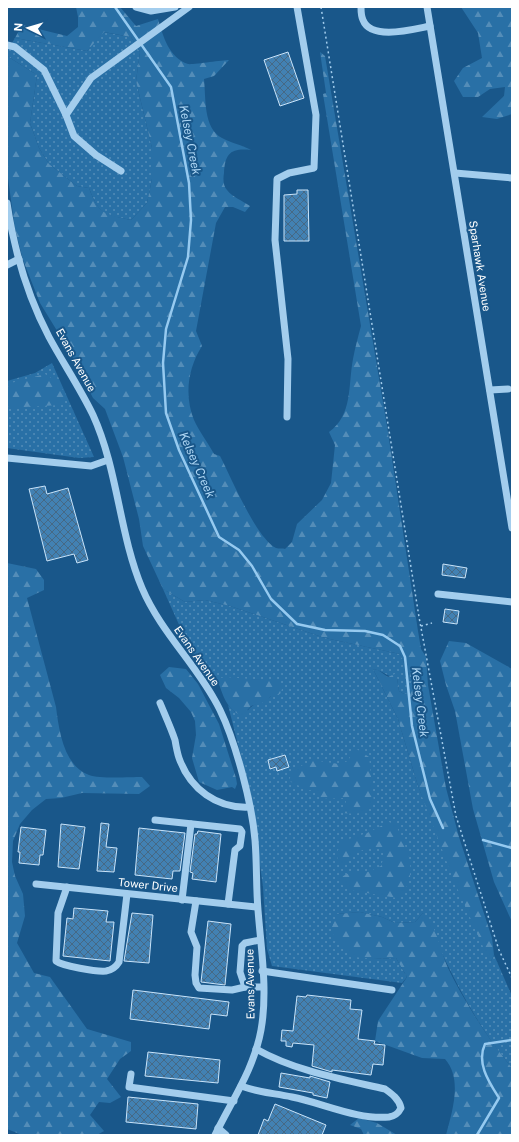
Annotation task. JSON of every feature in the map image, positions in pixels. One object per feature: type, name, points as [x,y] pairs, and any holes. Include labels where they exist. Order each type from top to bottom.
[{"type":"street","points":[[136,7],[151,11],[175,7]]},
{"type":"street","points":[[66,114],[91,78],[189,7]]},
{"type":"street","points":[[287,417],[288,359],[275,240],[278,179],[289,173],[314,168],[316,115],[297,7]]},
{"type":"street","points":[[361,7],[362,19],[365,24],[375,31],[391,32],[430,26]]},
{"type":"street","name":"Sparhawk Avenue","points":[[427,7],[512,528]]},
{"type":"street","points":[[7,45],[15,47],[44,70],[66,114],[74,136],[96,156],[121,171]]},
{"type":"street","points":[[455,173],[512,178]]},
{"type":"street","name":"Evans Avenue","points":[[7,204],[19,259],[35,306],[49,337],[94,418],[108,460],[133,562],[143,589],[162,624],[203,682],[220,710],[233,745],[250,807],[255,840],[257,907],[263,987],[262,1018],[256,1049],[241,1086],[217,1132]]},
{"type":"street","points":[[7,265],[19,259]]},
{"type":"street","points":[[490,390],[508,389]]},
{"type":"street","points":[[7,458],[91,466],[108,460]]},
{"type":"street","points":[[438,594],[512,602]]},
{"type":"street","points":[[160,703],[180,760],[199,789],[218,803],[236,808],[250,807]]},
{"type":"street","points":[[155,820],[240,829],[242,832],[240,846],[235,850],[228,904]]},
{"type":"street","points":[[182,900],[191,824]]},
{"type":"street","name":"Tower Drive","points":[[36,884],[257,907]]},
{"type":"street","points":[[67,887],[58,913],[56,961],[62,964],[106,971],[116,967],[119,962],[128,894]]},
{"type":"street","points":[[196,901],[191,932],[197,947],[196,984],[199,988],[232,990],[246,987],[263,987]]},
{"type":"street","points":[[246,987],[240,972],[242,946],[245,943],[260,940]]},
{"type":"street","points":[[262,971],[392,990]]},
{"type":"street","points":[[241,1086],[259,1093],[292,1097],[363,1115],[394,1116],[400,1108],[400,1103],[385,1089],[310,1071],[272,1058],[256,1049]]},
{"type":"street","points":[[130,1074],[129,1087],[234,1100]]},
{"type":"street","points":[[217,1132],[226,1135]]},
{"type":"path","points":[[321,7],[421,626],[456,816],[499,950],[512,978]]},
{"type":"path","points":[[421,626],[432,623]]},
{"type":"green space","points":[[76,7],[120,7],[136,26],[158,19],[171,52],[181,61],[188,64],[229,60],[214,76],[204,79],[208,120],[211,127],[222,138],[251,150],[238,150],[230,153],[226,161],[223,177],[225,186],[229,192],[250,206],[245,212],[233,207],[225,207],[216,223],[196,331],[202,346],[193,363],[188,391],[189,401],[196,424],[214,454],[220,456],[252,520],[268,542],[276,548],[285,549],[292,542],[297,524],[322,500],[331,483],[335,445],[329,432],[337,425],[346,408],[353,359],[361,326],[323,94],[326,93],[320,52],[325,56],[387,426],[418,631],[421,649],[426,657],[428,685],[446,788],[459,837],[492,938],[494,955],[491,961],[488,958],[454,881],[418,786],[398,719],[373,669],[378,670],[388,677],[395,674],[399,691],[404,694],[408,693],[413,683],[400,654],[325,638],[230,606],[205,600],[185,602],[163,589],[143,546],[139,519],[123,457],[105,409],[93,398],[67,347],[40,303],[23,260],[15,229],[7,171],[7,56],[37,75],[30,123],[39,148],[49,164],[77,186],[89,188],[96,204],[104,212],[109,214],[131,220],[147,203],[152,179],[152,148],[136,81],[140,52],[131,37],[104,32],[87,51],[15,38],[22,25],[67,36],[78,27]]},
{"type":"green space","points":[[461,7],[512,7],[512,114],[497,119],[482,117],[504,96],[505,87],[490,89],[478,97],[463,97],[454,81],[463,68],[482,58],[478,33]]},
{"type":"green space","points":[[103,32],[131,37],[140,52],[136,81],[152,148],[152,179],[147,203],[131,220],[115,217],[104,212],[96,204],[89,188],[77,186],[49,164],[39,148],[30,123],[37,75],[7,56],[7,51],[15,38],[87,51]]},
{"type":"green space","points":[[52,363],[94,457],[79,458],[7,448],[7,381],[35,373]]},
{"type":"green space","points":[[45,374],[56,381],[66,394],[60,405],[7,408],[7,384]]},
{"type":"green space","points":[[7,563],[36,569],[44,580],[44,590],[27,598],[56,707],[61,737],[68,756],[74,764],[89,775],[107,777],[142,777],[150,786],[139,794],[82,793],[61,798],[46,799],[32,810],[20,824],[13,841],[12,862],[15,876],[23,894],[25,916],[17,943],[34,973],[50,977],[87,1029],[131,1042],[131,1051],[120,1059],[107,1079],[121,1097],[110,1103],[99,1102],[90,1115],[104,1131],[97,1135],[22,1135],[7,1129]]},
{"type":"green space","points":[[163,589],[185,602],[205,600],[230,606],[325,638],[400,654],[413,683],[408,694],[404,694],[399,691],[397,678],[373,669],[398,719],[418,786],[491,961],[494,955],[512,996],[512,1068],[485,1032],[462,994],[423,913],[415,922],[395,923],[382,917],[360,912],[337,914],[373,959],[396,958],[407,977],[402,983],[272,966],[267,949],[263,887],[250,792],[228,705],[235,712],[248,710],[253,705],[271,696],[262,680],[217,679],[194,658]]},
{"type":"green space","points":[[449,641],[466,643],[512,669],[512,922],[494,882],[473,809],[455,711],[440,661]]},
{"type":"green space","points":[[169,667],[186,669],[198,684],[219,724],[236,778],[237,784],[235,789],[232,787],[217,790],[199,782],[192,758],[196,735],[195,721],[191,712],[179,698],[166,688],[160,675]]},
{"type":"green space","points":[[225,677],[275,681],[279,683],[282,689],[280,694],[271,696],[265,702],[251,706],[242,716],[236,713],[225,700],[217,679]]},
{"type":"green space","points":[[355,748],[369,757],[374,803],[365,812],[343,813],[346,801],[345,798],[320,799],[317,791],[308,790],[289,781],[292,771],[312,760],[339,764],[348,761]]},
{"type":"green space","points":[[389,822],[396,825],[408,854],[411,873],[405,890],[397,898],[349,890],[341,884],[341,877],[351,872],[368,872],[381,866],[384,856],[384,847],[362,850],[353,856],[346,865],[338,864],[337,852],[343,841],[367,833]]},
{"type":"green space","points":[[360,912],[382,917],[395,923],[415,922],[423,913],[428,918],[435,931],[448,968],[461,993],[485,1032],[512,1068],[512,1135],[446,1135],[453,1106],[455,1086],[454,1076],[445,1059],[422,1058],[375,1041],[378,1021],[407,977],[396,958],[373,959],[354,957],[334,940],[332,927],[337,914]]},
{"type":"green space","points":[[359,1118],[377,1123],[397,1135],[364,1135],[361,1129],[350,1125]]},
{"type":"building","points":[[288,52],[304,98],[280,106],[264,60]]},
{"type":"building","points":[[297,190],[308,190],[309,241],[284,241],[284,195],[297,194]]},
{"type":"building","points":[[45,486],[47,494],[68,488],[88,560],[77,563],[74,554],[47,561],[29,489]]},
{"type":"building","points":[[443,564],[467,568],[465,578],[442,575]]},
{"type":"building","points":[[445,609],[459,611],[457,624],[443,622]]},
{"type":"building","points":[[285,755],[289,767],[277,771],[276,767],[270,769],[268,760]]},
{"type":"building","points":[[101,823],[109,824],[106,847],[117,848],[114,872],[97,871]]},
{"type":"building","points":[[61,824],[85,827],[79,869],[58,867]]},
{"type":"building","points":[[21,827],[46,830],[43,855],[40,855],[39,865],[19,863],[20,852],[18,852]]},
{"type":"building","points":[[139,828],[185,833],[180,871],[173,871],[172,879],[135,875]]},
{"type":"building","points":[[198,831],[221,834],[216,882],[192,879],[193,873],[190,872],[195,834],[197,834]]},
{"type":"building","points":[[74,908],[108,911],[106,922],[114,922],[110,961],[63,956],[67,918],[73,919]]},
{"type":"building","points":[[132,913],[153,915],[149,963],[124,961]]},
{"type":"building","points":[[208,921],[231,924],[225,985],[201,982]]},
{"type":"building","points":[[133,990],[229,1002],[227,1016],[211,1014],[209,1029],[130,1019]]},
{"type":"building","points":[[307,995],[351,1000],[350,1009],[362,1010],[358,1039],[375,1041],[374,1044],[385,1045],[383,1065],[373,1064],[371,1075],[332,1070],[332,1072],[312,1066],[314,1045],[293,1043],[292,1047],[286,1046],[286,1041],[281,1041],[282,1030],[293,1031],[297,996],[306,997]]},
{"type":"building","points":[[148,1052],[220,1060],[218,1083],[145,1076]]},
{"type":"building","points":[[281,1073],[310,1078],[310,1076],[330,1082],[327,1098],[313,1095],[313,1093],[279,1087]]},
{"type":"building","points":[[128,1097],[198,1104],[196,1129],[126,1122]]},
{"type":"building","points":[[275,1104],[326,1125],[322,1135],[258,1135],[264,1119],[268,1121]]},
{"type":"waterway","name":"Kelsey Creek","points":[[115,7],[171,87],[189,183],[191,220],[188,257],[166,329],[163,363],[166,413],[179,450],[219,537],[239,550],[252,566],[271,599],[297,624],[325,630],[365,631],[383,635],[400,646],[405,657],[412,726],[430,799],[443,828]]},
{"type":"waterway","name":"Kelsey Creek","points":[[483,840],[512,848]]},
{"type":"waterway","name":"Kelsey Creek","points":[[477,1135],[499,1098],[488,1079],[483,1065],[482,1058],[485,1044],[512,1040]]}]
